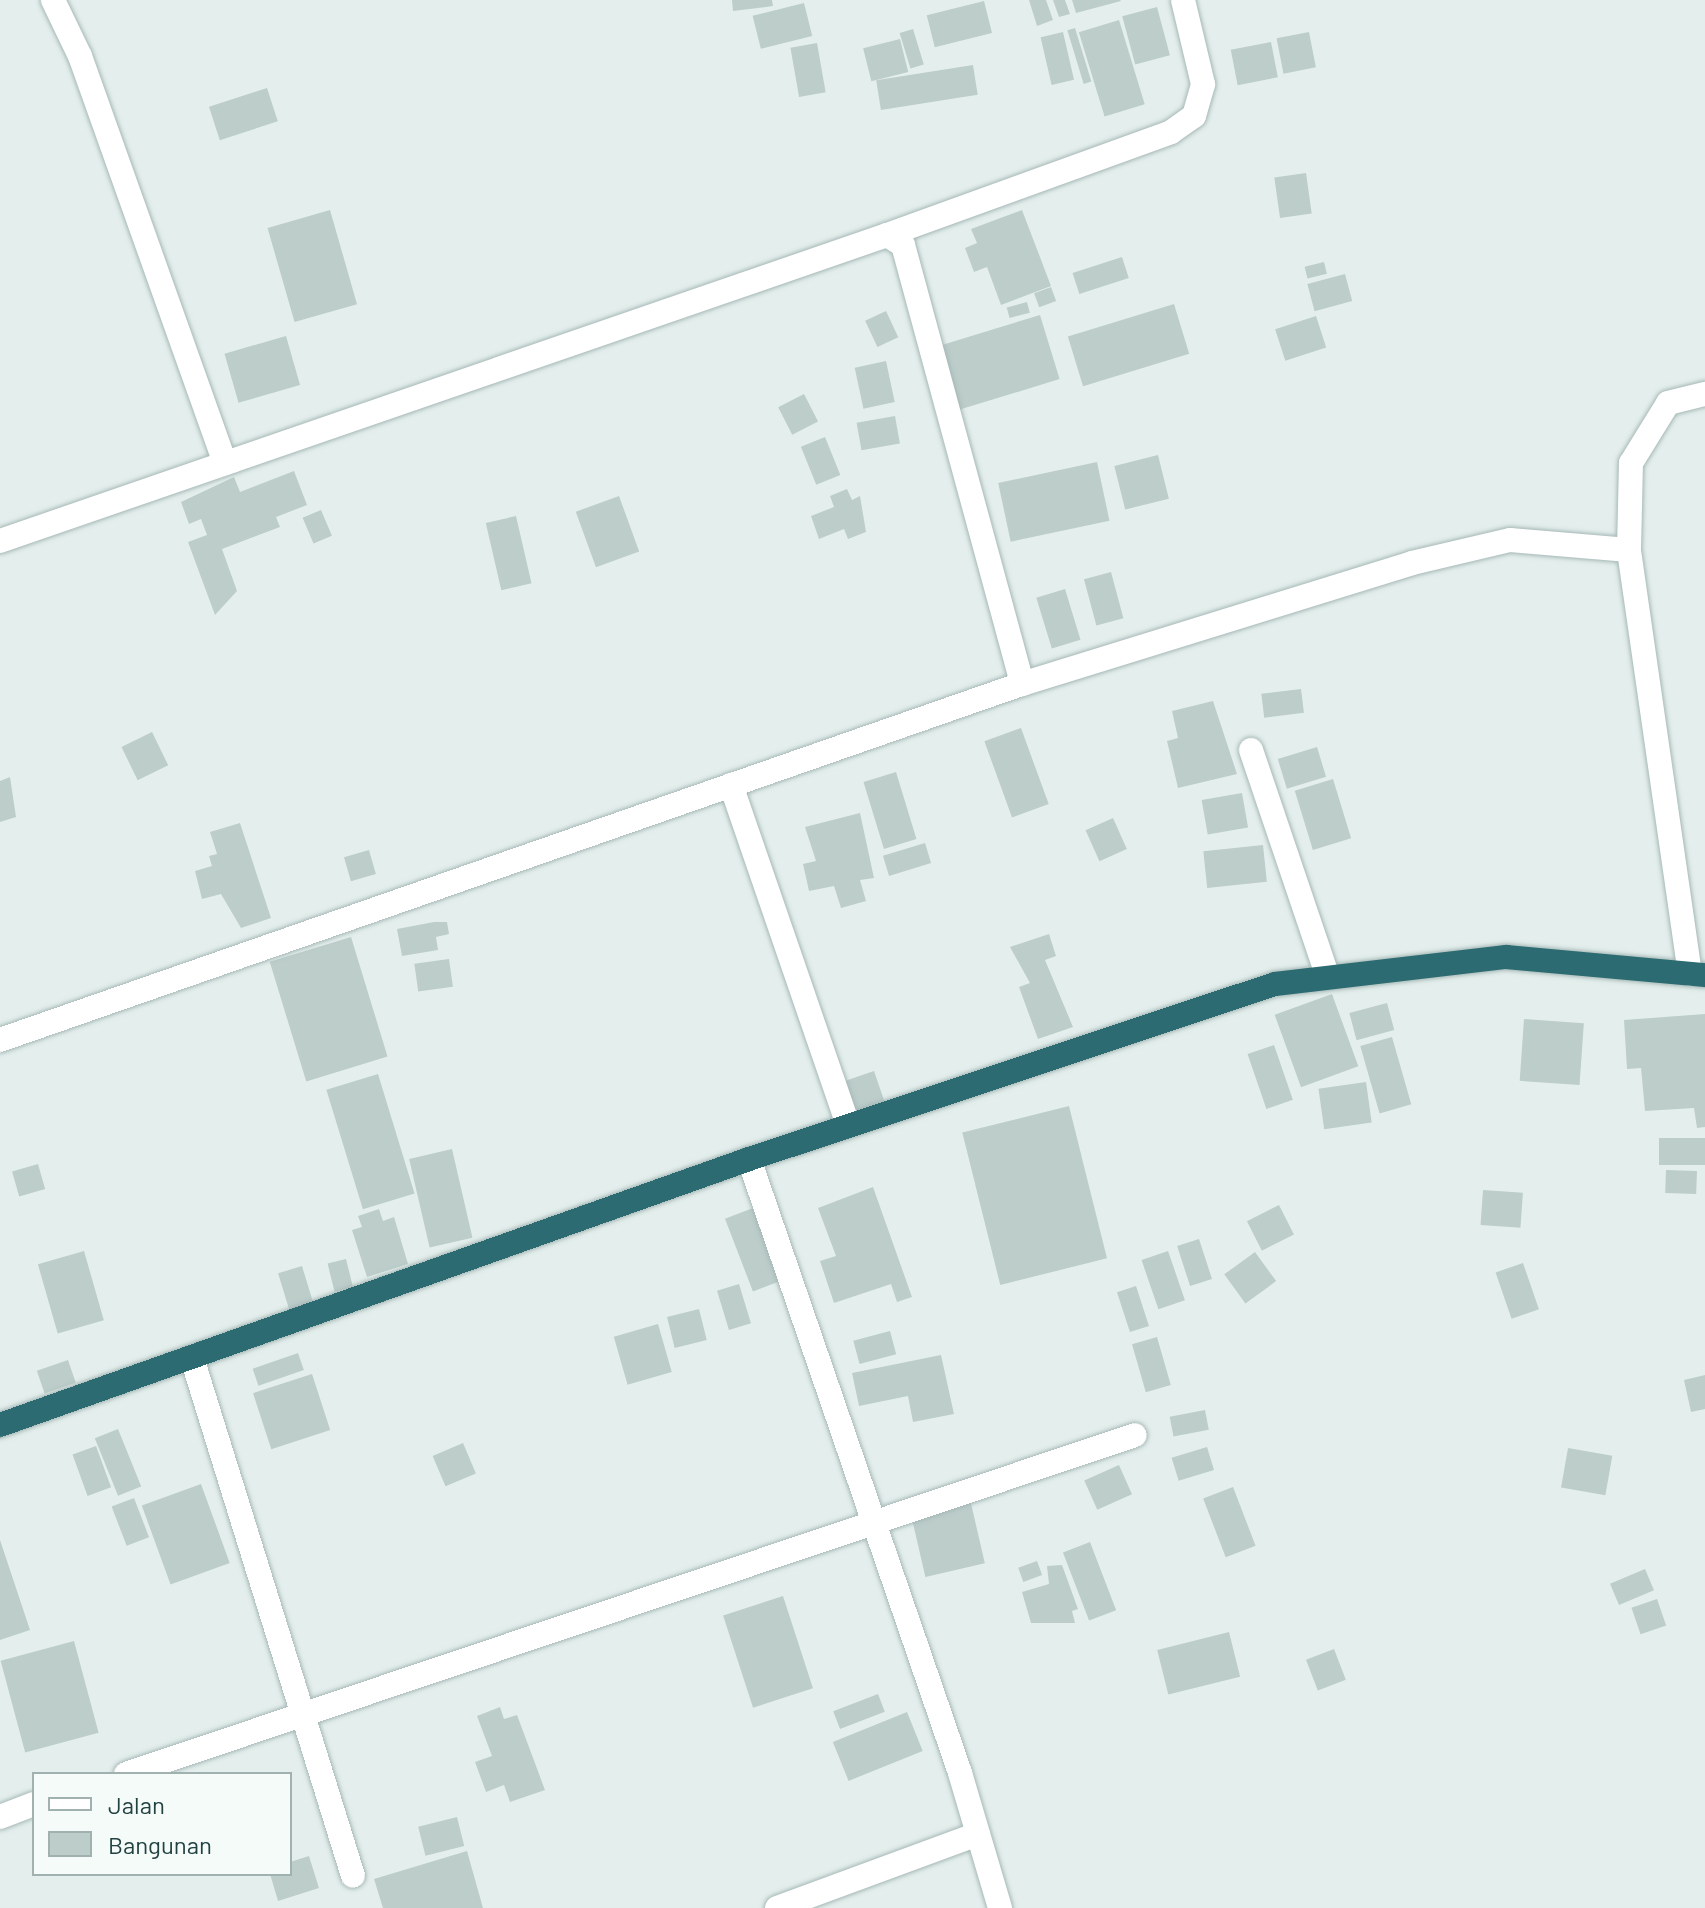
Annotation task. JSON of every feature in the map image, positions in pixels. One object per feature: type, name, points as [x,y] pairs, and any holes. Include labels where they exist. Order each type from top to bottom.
[{"type":"highway","points":[[0,1425],[749,1159],[1261,989],[1327,975],[1506,957],[1697,974]]},
{"type":"street","points":[[53,0],[80,56],[225,463]]},
{"type":"street","points":[[0,541],[887,235],[1171,132],[1194,116],[1203,84],[1183,0]]},
{"type":"street","points":[[887,235],[903,245],[1022,684]]},
{"type":"street","points":[[1697,974],[1629,550],[1631,463],[1668,403],[1705,394]]},
{"type":"street","points":[[0,1040],[1022,684],[1412,563],[1510,540],[1629,550]]},
{"type":"street","points":[[1251,750],[1327,975]]},
{"type":"street","points":[[731,785],[848,1125]]},
{"type":"street","points":[[749,1159],[874,1523],[1000,1908]]},
{"type":"street","points":[[192,1358],[353,1876]]},
{"type":"street","points":[[132,1772],[1135,1435]]},
{"type":"street","points":[[0,1817],[32,1805]]},
{"type":"street","points":[[777,1908],[978,1834]]},
{"type":"building","points":[[732,0],[772,0],[773,6],[733,11]]},
{"type":"building","points":[[1029,0],[1046,0],[1053,20],[1037,26]]},
{"type":"building","points":[[1053,0],[1065,0],[1070,14],[1059,17]]},
{"type":"building","points":[[1072,0],[1120,0],[1121,1],[1076,13]]},
{"type":"building","points":[[984,1],[992,33],[935,47],[927,15]]},
{"type":"building","points":[[804,3],[812,36],[761,49],[753,16]]},
{"type":"building","points":[[1157,7],[1170,55],[1135,65],[1122,16]]},
{"type":"building","points":[[1119,20],[1145,104],[1105,116],[1079,32]]},
{"type":"building","points":[[1075,28],[1091,82],[1084,84],[1067,30]]},
{"type":"building","points":[[913,29],[924,64],[910,68],[900,33]]},
{"type":"building","points":[[1063,32],[1074,80],[1052,85],[1041,37]]},
{"type":"building","points":[[1309,32],[1316,67],[1283,74],[1277,38]]},
{"type":"building","points":[[900,39],[908,72],[871,81],[863,48]]},
{"type":"building","points":[[1271,42],[1278,77],[1238,85],[1231,50]]},
{"type":"building","points":[[817,43],[826,92],[799,97],[790,48]]},
{"type":"building","points":[[973,65],[978,95],[881,110],[876,80]]},
{"type":"building","points":[[267,88],[278,121],[220,140],[209,107]]},
{"type":"building","points":[[1306,173],[1312,214],[1280,218],[1274,177]]},
{"type":"building","points":[[330,210],[357,304],[295,322],[268,228]]},
{"type":"building","points":[[1022,210],[1051,286],[1001,305],[987,267],[974,272],[965,248],[977,243],[971,229]]},
{"type":"building","points":[[1122,257],[1129,278],[1079,294],[1073,273]]},
{"type":"building","points":[[1324,262],[1327,274],[1307,278],[1305,267]]},
{"type":"building","points":[[1345,274],[1352,301],[1315,311],[1307,284]]},
{"type":"building","points":[[1051,287],[1056,301],[1039,307],[1034,293]]},
{"type":"building","points":[[1027,302],[1030,313],[1010,318],[1007,307]]},
{"type":"building","points":[[1174,304],[1189,354],[1083,386],[1068,336]]},
{"type":"building","points":[[886,311],[898,337],[877,347],[865,321]]},
{"type":"building","points":[[1040,315],[1060,379],[958,410],[939,346]]},
{"type":"building","points":[[1316,316],[1326,347],[1285,361],[1275,329]]},
{"type":"building","points":[[286,336],[300,385],[239,403],[224,354]]},
{"type":"building","points":[[886,361],[895,402],[863,409],[855,368]]},
{"type":"building","points":[[804,394],[818,422],[792,435],[778,407]]},
{"type":"building","points":[[895,416],[900,444],[861,450],[857,423]]},
{"type":"building","points":[[825,437],[840,475],[816,485],[801,447]]},
{"type":"building","points":[[1158,455],[1169,499],[1125,510],[1114,466]]},
{"type":"building","points":[[1097,462],[1109,521],[1011,542],[998,483]]},
{"type":"building","points":[[294,471],[307,505],[276,517],[280,527],[222,549],[237,591],[215,615],[188,542],[207,535],[201,519],[189,524],[181,502],[234,477],[240,492]]},
{"type":"building","points":[[847,489],[852,500],[860,496],[866,532],[848,539],[844,529],[819,539],[811,516],[834,507],[830,496]]},
{"type":"building","points":[[619,496],[639,551],[596,567],[576,512]]},
{"type":"building","points":[[321,510],[332,536],[314,544],[303,518]]},
{"type":"building","points":[[516,516],[532,583],[501,590],[486,523]]},
{"type":"building","points":[[1111,572],[1123,618],[1096,626],[1084,579]]},
{"type":"building","points":[[1065,589],[1080,640],[1052,648],[1036,598]]},
{"type":"building","points":[[1301,689],[1304,713],[1264,718],[1261,694]]},
{"type":"building","points":[[1213,701],[1237,774],[1178,788],[1167,741],[1178,738],[1172,711]]},
{"type":"building","points":[[1021,728],[1049,804],[1012,817],[984,741]]},
{"type":"building","points":[[152,732],[168,765],[138,780],[121,747]]},
{"type":"building","points":[[1317,747],[1326,777],[1287,789],[1278,759]]},
{"type":"building","points":[[896,772],[916,839],[884,849],[863,782]]},
{"type":"building","points":[[10,777],[16,817],[0,822],[0,781]]},
{"type":"building","points":[[1333,779],[1351,838],[1313,850],[1295,791]]},
{"type":"building","points":[[1242,793],[1248,827],[1208,835],[1202,800]]},
{"type":"building","points":[[860,813],[874,878],[860,880],[866,901],[841,908],[834,886],[809,891],[803,864],[816,861],[805,827]]},
{"type":"building","points":[[1113,818],[1127,849],[1099,861],[1086,830]]},
{"type":"building","points":[[240,823],[271,918],[241,928],[221,894],[202,899],[195,871],[212,866],[209,856],[217,854],[210,832]]},
{"type":"building","points":[[925,843],[931,863],[889,876],[883,856]]},
{"type":"building","points":[[1263,845],[1267,882],[1207,888],[1203,851]]},
{"type":"building","points":[[369,850],[376,874],[351,881],[344,857]]},
{"type":"building","points":[[447,922],[449,934],[436,937],[438,950],[402,956],[397,929]]},
{"type":"building","points":[[1049,934],[1056,956],[1045,960],[1073,1027],[1038,1039],[1019,987],[1030,983],[1010,947]]},
{"type":"building","points":[[351,937],[388,1057],[306,1081],[270,962]]},
{"type":"building","points":[[449,959],[453,987],[418,992],[414,964]]},
{"type":"building","points":[[1332,994],[1358,1066],[1301,1087],[1275,1015]]},
{"type":"building","points":[[1387,1003],[1394,1030],[1357,1040],[1349,1013]]},
{"type":"building","points":[[1705,1014],[1705,1127],[1697,1128],[1694,1108],[1645,1111],[1641,1068],[1627,1069],[1624,1020]]},
{"type":"building","points":[[1524,1019],[1584,1023],[1580,1085],[1520,1081]]},
{"type":"building","points":[[1392,1037],[1411,1104],[1380,1113],[1360,1046]]},
{"type":"building","points":[[1274,1045],[1293,1100],[1266,1109],[1248,1054]]},
{"type":"building","points":[[874,1071],[885,1103],[857,1113],[846,1081]]},
{"type":"building","points":[[378,1074],[415,1194],[363,1209],[326,1090]]},
{"type":"building","points":[[1366,1082],[1372,1123],[1324,1129],[1318,1089]]},
{"type":"building","points":[[1069,1106],[1107,1258],[1000,1285],[962,1133]]},
{"type":"building","points":[[1659,1138],[1705,1138],[1705,1165],[1659,1165]]},
{"type":"building","points":[[452,1149],[472,1238],[430,1248],[409,1159]]},
{"type":"building","points":[[38,1164],[45,1189],[19,1196],[12,1171]]},
{"type":"building","points":[[1666,1170],[1697,1171],[1696,1194],[1665,1193]]},
{"type":"building","points":[[873,1187],[912,1297],[897,1302],[891,1284],[834,1303],[820,1261],[836,1256],[818,1208]]},
{"type":"building","points":[[1483,1190],[1523,1193],[1520,1228],[1481,1225]]},
{"type":"building","points":[[1279,1205],[1294,1234],[1262,1251],[1247,1221]]},
{"type":"building","points":[[753,1208],[781,1281],[753,1292],[725,1219]]},
{"type":"building","points":[[379,1209],[383,1221],[394,1217],[408,1264],[367,1277],[352,1230],[362,1227],[358,1216]]},
{"type":"building","points":[[1199,1239],[1212,1279],[1190,1286],[1177,1246]]},
{"type":"building","points":[[84,1251],[104,1320],[58,1333],[38,1264]]},
{"type":"building","points":[[1168,1251],[1185,1300],[1158,1309],[1142,1260]]},
{"type":"building","points":[[1255,1252],[1276,1281],[1245,1303],[1224,1274]]},
{"type":"building","points":[[346,1259],[353,1287],[335,1292],[328,1264]]},
{"type":"building","points":[[1523,1263],[1539,1309],[1512,1319],[1496,1272]]},
{"type":"building","points":[[302,1266],[314,1305],[290,1313],[278,1273]]},
{"type":"building","points":[[739,1284],[751,1323],[729,1330],[717,1291]]},
{"type":"building","points":[[1136,1286],[1149,1326],[1130,1332],[1117,1292]]},
{"type":"building","points":[[699,1309],[707,1340],[675,1348],[667,1317]]},
{"type":"building","points":[[658,1324],[672,1372],[628,1385],[614,1337]]},
{"type":"building","points":[[890,1331],[896,1354],[860,1364],[853,1341]]},
{"type":"building","points":[[1157,1337],[1171,1385],[1146,1392],[1132,1344]]},
{"type":"building","points":[[298,1353],[304,1370],[258,1386],[253,1369]]},
{"type":"building","points":[[941,1355],[954,1414],[913,1422],[908,1396],[859,1406],[852,1373]]},
{"type":"building","points":[[68,1360],[76,1383],[45,1393],[37,1371]]},
{"type":"building","points":[[312,1374],[330,1430],[271,1449],[253,1393]]},
{"type":"building","points":[[1705,1375],[1705,1409],[1691,1412],[1684,1380]]},
{"type":"building","points":[[1205,1410],[1209,1430],[1173,1437],[1170,1417]]},
{"type":"building","points":[[118,1429],[141,1486],[118,1496],[95,1438]]},
{"type":"building","points":[[463,1443],[476,1473],[446,1486],[433,1456]]},
{"type":"building","points":[[96,1446],[111,1487],[88,1496],[73,1455]]},
{"type":"building","points":[[1207,1447],[1214,1470],[1179,1481],[1172,1458]]},
{"type":"building","points":[[1568,1448],[1612,1456],[1605,1495],[1561,1487]]},
{"type":"building","points":[[1119,1465],[1132,1494],[1097,1510],[1084,1480]]},
{"type":"building","points":[[201,1484],[230,1563],[171,1584],[142,1506]]},
{"type":"building","points":[[1233,1487],[1256,1546],[1226,1557],[1203,1498]]},
{"type":"building","points":[[134,1498],[149,1537],[127,1546],[112,1507]]},
{"type":"building","points":[[970,1499],[985,1563],[925,1577],[911,1513]]},
{"type":"building","points":[[0,1540],[30,1630],[0,1640]]},
{"type":"building","points":[[1090,1542],[1116,1610],[1089,1621],[1063,1552]]},
{"type":"building","points":[[1037,1561],[1042,1575],[1023,1582],[1018,1568]]},
{"type":"building","points":[[1062,1565],[1078,1609],[1072,1611],[1075,1623],[1031,1623],[1022,1592],[1049,1584],[1047,1566]]},
{"type":"building","points":[[1645,1569],[1654,1590],[1619,1605],[1610,1584]]},
{"type":"building","points":[[783,1596],[813,1688],[753,1708],[723,1615]]},
{"type":"building","points":[[1657,1599],[1666,1625],[1641,1634],[1631,1608]]},
{"type":"building","points":[[1229,1632],[1240,1677],[1168,1695],[1157,1650]]},
{"type":"building","points":[[74,1641],[99,1733],[25,1752],[1,1661]]},
{"type":"building","points":[[1334,1649],[1346,1680],[1318,1691],[1306,1660]]},
{"type":"building","points":[[878,1694],[885,1712],[840,1729],[833,1711]]},
{"type":"building","points":[[500,1707],[504,1719],[517,1715],[545,1790],[510,1802],[504,1785],[486,1792],[475,1762],[492,1756],[477,1716]]},
{"type":"building","points":[[907,1712],[923,1751],[849,1781],[833,1742]]},
{"type":"building","points":[[457,1817],[464,1846],[425,1856],[418,1827]]},
{"type":"building","points":[[467,1851],[483,1908],[383,1908],[374,1879]]},
{"type":"building","points":[[309,1856],[319,1888],[278,1901],[271,1876],[292,1876],[292,1861]]}]
